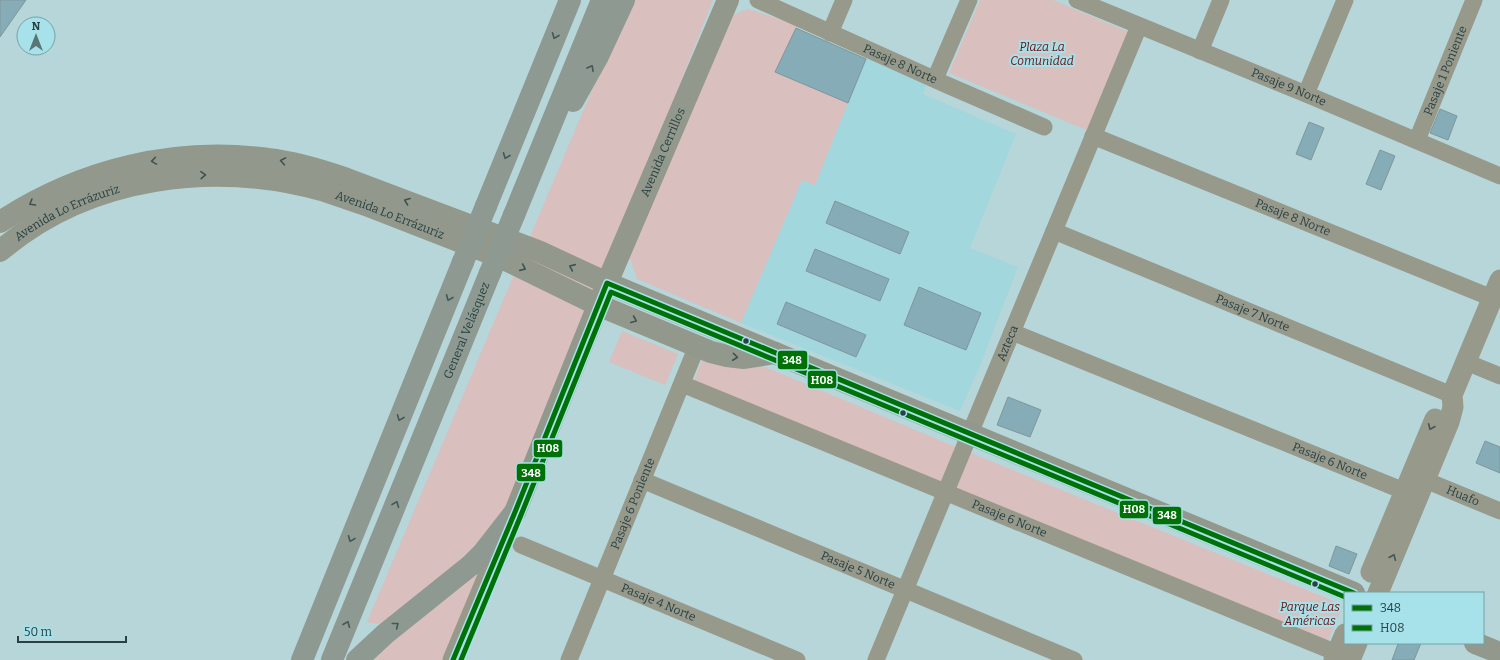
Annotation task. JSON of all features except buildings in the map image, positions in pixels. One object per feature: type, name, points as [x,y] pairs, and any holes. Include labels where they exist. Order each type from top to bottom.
[{"type":"highway","points":[[302,660],[570,0]]},
{"type":"highway","name":"General Velásquez","points":[[332,660],[602,0]]},
{"type":"highway","points":[[536,161],[597,58],[624,0]]},
{"type":"highway","points":[[357,660],[385,634],[471,564],[490,544],[515,512]]},
{"type":"main road","name":"Avenida Cerrillos","points":[[515,512],[598,305],[728,0]]},
{"type":"main road","name":"Avenida Lo Errázuriz","points":[[0,222],[37,200],[63,187],[116,168],[141,163],[185,156],[210,155],[268,158],[301,165],[347,179],[538,251],[608,283],[775,353],[1352,592]]},
{"type":"main road","name":"Avenida Lo Errázuriz","points":[[0,251],[24,233],[67,209],[115,190],[140,184],[193,176],[217,175],[258,177],[305,185],[366,205],[502,258],[598,305],[722,355],[744,358],[775,353]]},
{"type":"main road","points":[[1478,644],[1500,653]]},
{"type":"street","name":"Pasaje 8 Norte","points":[[758,0],[1044,127]]},
{"type":"street","points":[[830,32],[844,0]]},
{"type":"street","points":[[935,79],[969,0]]},
{"type":"street","name":"Pasaje 9 Norte","points":[[1077,0],[1095,4],[1139,26],[1417,140],[1500,176]]},
{"type":"street","points":[[1200,51],[1221,0]]},
{"type":"street","points":[[1306,94],[1345,0]]},
{"type":"street","name":"Pasaje 1 Poniente","points":[[1417,140],[1474,0]]},
{"type":"street","name":"Azteca","points":[[876,660],[1139,26]]},
{"type":"street","name":"Pasaje 8 Norte","points":[[1093,136],[1496,289]]},
{"type":"street","name":"Pasaje 7 Norte","points":[[1054,231],[1452,395]]},
{"type":"street","points":[[1362,592],[1438,413],[1444,403],[1452,395],[1496,289]]},
{"type":"street","name":"Pasaje 6 Norte","points":[[1012,332],[1404,491]]},
{"type":"street","name":"Pasaje 6 Poniente","points":[[568,660],[697,346]]},
{"type":"street","points":[[1466,362],[1500,376]]},
{"type":"street","name":"Pasaje 6 Norte","points":[[682,384],[945,492],[1340,658]]},
{"type":"street","points":[[1378,592],[1449,422],[1453,407],[1452,395]]},
{"type":"street","name":"Pasaje 5 Norte","points":[[642,480],[1074,660]]},
{"type":"street","name":"Huafo","points":[[1425,480],[1500,511]]},
{"type":"street","points":[[453,660],[515,512]]},
{"type":"street","name":"Pasaje 4 Norte","points":[[521,545],[797,660]]},
{"type":"street","points":[[1340,658],[1344,639]]},
{"type":"street","points":[[1340,658],[1356,644]]},
{"type":"shaded area","points":[[866,57],[927,83],[923,94],[1016,134],[970,248],[1018,267],[978,371],[960,411],[741,323],[802,179],[815,185]]},
{"type":"green space","points":[[634,0],[713,0],[520,488],[477,552],[382,625],[367,622],[614,38]]},
{"type":"green space","name":"Plaza La Comunidad","points":[[980,0],[1053,0],[1131,33],[1089,131],[949,73]]},
{"type":"green space","points":[[748,9],[798,25],[775,72],[848,103],[815,185],[802,180],[741,323],[637,279],[629,255],[732,15]]},
{"type":"green space","points":[[622,331],[678,354],[665,385],[609,362]]},
{"type":"green space","name":"Parque Las Américas","points":[[703,357],[753,362],[956,447],[1343,605],[1327,643],[694,381]]},
{"type":"green space","points":[[486,566],[446,660],[373,660],[390,644]]},
{"type":"transit line","name":"348","points":[[453,660],[515,512],[607,283],[1352,592]]},
{"type":"transit line","name":"H08","points":[[461,660],[611,292],[1344,597]]}]
